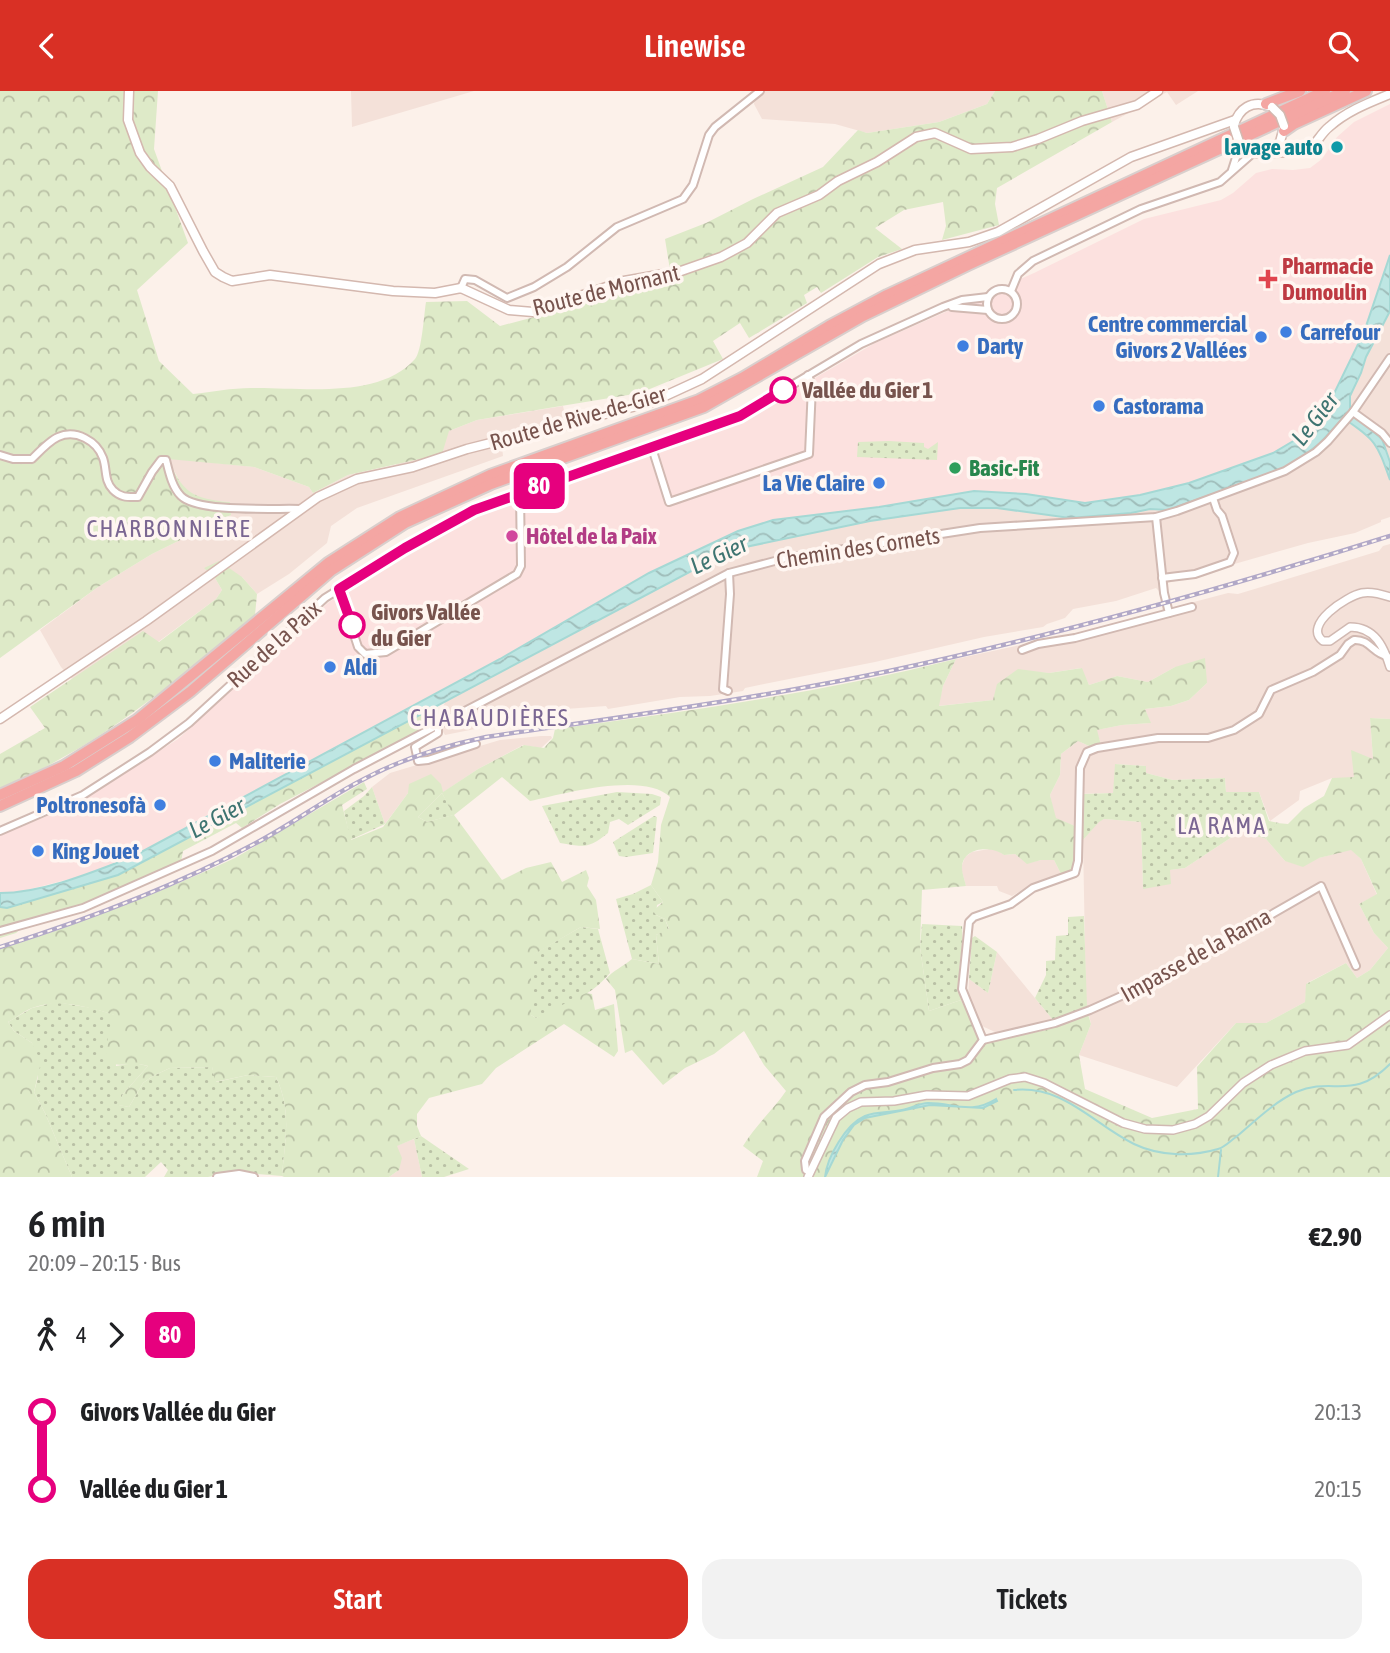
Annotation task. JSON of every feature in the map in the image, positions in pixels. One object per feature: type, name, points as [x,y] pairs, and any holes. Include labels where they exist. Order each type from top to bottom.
[{"type":"highway","points":[[1269,106],[1300,91]]},
{"type":"highway","points":[[0,795],[65,766],[120,732],[177,689],[328,563],[400,517],[490,475],[712,394],[887,295],[1325,91]]},
{"type":"highway","points":[[0,806],[76,771],[130,737],[190,692],[332,570],[404,523],[491,484],[704,407],[863,316],[1345,91]]},
{"type":"highway","points":[[1284,131],[1366,91]]},
{"type":"main road","points":[[129,91],[128,120],[140,153],[170,186],[215,272],[223,277],[232,281],[270,275],[393,291],[435,293],[461,288]]},
{"type":"main road","name":"Route de Mornant","points":[[461,288],[509,310],[533,312],[624,281],[691,268],[721,257],[747,243],[777,213],[819,195],[838,181],[877,162],[916,137],[935,132],[971,149],[1012,146],[1137,105],[1158,91]]},
{"type":"main road","points":[[1292,153],[1284,144],[1280,115],[1269,106],[1249,105],[1241,111],[1232,127],[1240,145],[1253,153],[1271,151],[1292,153],[1301,153],[1312,147],[1326,129],[1345,114],[1390,94]]},
{"type":"main road","name":"Route de Rive-de-Gier","points":[[0,719],[146,621],[337,486],[413,467],[467,449],[652,402],[702,379],[879,264],[915,250],[969,242],[998,232],[1131,157],[1211,130],[1232,127]]},
{"type":"main road","name":"Route de Rive-de-Gier","points":[[1211,130],[1232,127]]},
{"type":"main road","points":[[1271,151],[1284,131]]},
{"type":"street","points":[[461,288],[465,279],[475,280],[507,298],[518,295],[567,267],[617,227],[683,199],[693,185],[709,135],[715,127],[760,91]]},
{"type":"street","points":[[1232,172],[1240,145]]},
{"type":"street","points":[[1011,291],[1018,274],[1033,261],[1161,200],[1211,186],[1253,153]]},
{"type":"street","points":[[1001,288],[1011,291],[1017,300],[1017,309],[1013,314],[1000,319],[988,310],[988,297],[1001,288]]},
{"type":"street","name":"Rue de la Paix","points":[[0,831],[83,795],[150,752],[189,723],[324,598],[405,548],[474,510],[740,416],[861,344],[943,307],[962,300],[988,297]]},
{"type":"street","name":"Rue de la Paix","points":[[943,307],[988,310]]},
{"type":"street","name":"Chemin des Cornets","points":[[476,744],[418,761],[415,747],[438,733],[438,726],[729,573],[786,558],[980,528],[1156,517],[1285,471],[1316,452],[1345,421],[1390,358]]},
{"type":"street","points":[[652,447],[669,502],[809,454],[812,386],[808,375]]},
{"type":"street","points":[[1353,412],[1382,433],[1390,443]]},
{"type":"street","points":[[0,455],[13,459],[32,459],[58,437],[85,437],[96,445],[104,460],[111,489],[122,497],[138,497],[152,472],[162,460],[166,460],[172,483],[181,496],[198,506],[301,509]]},
{"type":"street","points":[[339,589],[358,647],[365,654],[386,652],[517,574],[521,566],[520,493]]},
{"type":"street","points":[[1162,578],[1195,574],[1233,559],[1234,553],[1222,516],[1213,498]]},
{"type":"street","points":[[1156,517],[1162,578],[1169,613]]},
{"type":"street","points":[[728,691],[723,689],[729,573]]},
{"type":"street","points":[[1390,597],[1370,592],[1357,595],[1324,617],[1316,631],[1318,638],[1330,641],[1350,627],[1364,629],[1375,635],[1390,667]]},
{"type":"street","points":[[1022,650],[1038,643],[1074,638],[1192,607]]},
{"type":"street","points":[[809,1175],[805,1161],[824,1117],[851,1092],[865,1085],[888,1082],[933,1068],[960,1065],[968,1060],[983,1040],[962,989],[968,922],[974,917],[1011,904],[1033,888],[1075,873],[1078,861],[1080,768],[1087,752],[1158,738],[1208,738],[1234,730],[1259,714],[1273,689],[1313,672],[1340,655],[1354,640],[1366,642],[1380,655],[1387,656]]},
{"type":"street","points":[[0,931],[83,908],[212,851],[319,788],[438,726]]},
{"type":"street","name":"Impasse de la Rama","points":[[983,1040],[1066,1019],[1118,998],[1230,941],[1321,886],[1356,966]]},
{"type":"street","points":[[809,1175],[836,1118],[861,1102],[894,1101],[927,1095],[968,1095],[1010,1079],[1025,1077],[1044,1083],[1130,1125],[1145,1129],[1173,1130],[1209,1117],[1243,1083],[1271,1065],[1305,1051],[1348,1045],[1390,1015]]},
{"type":"street","points":[[217,1177],[239,1174],[254,1177]]},
{"type":"shaded area","points":[[351,91],[474,91],[352,127]]},
{"type":"shaded area","points":[[756,91],[995,91],[987,104],[939,122],[867,133],[835,124],[762,119],[754,104]]},
{"type":"shaded area","points":[[1102,91],[1198,91],[1176,105],[1167,92],[1112,122]]},
{"type":"shaded area","points":[[1390,104],[1390,255],[1380,288],[1364,332],[1326,410],[1300,437],[1274,453],[1189,483],[1140,495],[1085,503],[1026,494],[974,491],[879,507],[773,520],[738,531],[649,573],[500,659],[132,857],[89,874],[15,893],[0,893],[0,835],[77,804],[178,739],[329,602],[471,517],[739,422],[875,343],[1034,273],[1144,219],[1221,200],[1256,173],[1272,169],[1310,168],[1322,159],[1337,137],[1354,122]]},
{"type":"shaded area","points":[[1390,311],[1390,517],[1381,522],[1355,533],[1308,543],[1168,583],[1168,589],[1159,591],[1156,588],[1116,601],[1073,609],[1065,618],[1043,627],[984,637],[745,688],[743,691],[680,697],[608,709],[606,706],[525,712],[525,719],[445,735],[437,721],[446,700],[731,550],[870,521],[960,508],[997,508],[1070,518],[1150,509],[1169,510],[1296,462],[1320,443],[1350,410],[1350,396],[1366,357]]},
{"type":"shaded area","points":[[563,406],[566,419],[571,417],[578,428],[502,447],[503,456],[357,508],[331,526],[327,543],[289,574],[257,594],[242,577],[215,578],[222,590],[216,599],[158,642],[72,679],[61,667],[40,630],[98,587],[152,554],[231,515],[230,502],[203,500],[184,489],[167,458],[254,467],[309,487],[313,493],[348,475],[395,465],[449,431],[477,420]]},
{"type":"shaded area","points":[[1390,544],[1390,719],[1370,718],[1373,759],[1354,778],[1332,778],[1300,791],[1299,800],[1270,821],[1259,792],[1226,792],[1225,778],[1173,780],[1146,773],[1146,766],[1116,764],[1113,793],[1075,794],[1075,826],[1055,819],[1050,795],[1060,775],[1061,754],[1078,741],[1089,746],[1101,744],[1096,730],[1150,723],[1145,709],[1171,706],[1189,700],[1207,683],[1175,667],[1148,682],[1117,676],[1089,685],[1081,668],[1049,673],[1034,672],[993,700],[938,706],[943,686],[956,659],[1118,624],[1162,611],[1163,607],[1170,605],[1171,608],[1228,593],[1238,594],[1379,551]]},
{"type":"shaded area","points":[[541,736],[552,738],[541,748],[523,745],[478,769],[442,793],[408,793],[385,824],[372,787],[390,773],[500,740]]},
{"type":"shaded area","points":[[1104,819],[1141,822],[1143,889],[1170,870],[1185,868],[1244,829],[1251,828],[1256,836],[1266,839],[1285,861],[1319,858],[1351,849],[1361,859],[1377,895],[1359,904],[1374,933],[1388,948],[1370,970],[1357,978],[1346,963],[1307,983],[1305,1002],[1266,1023],[1236,1023],[1177,1087],[1079,1055],[1091,1024],[1086,1002],[1083,840],[1099,821]]},
{"type":"shaded area","points":[[989,849],[1004,855],[1015,854],[1027,863],[1054,860],[1062,876],[1033,884],[1012,896],[999,891],[997,886],[966,886],[961,868],[965,857],[972,852]]},
{"type":"shaded area","points":[[997,952],[1053,1020],[997,1033],[980,1025],[968,996],[969,979],[988,993]]},
{"type":"shaded area","points":[[414,1139],[422,1177],[389,1177],[399,1170],[396,1146]]},
{"type":"green space","points":[[0,91],[158,91],[154,149],[188,243],[137,290],[159,361],[193,394],[244,388],[338,389],[381,381],[400,372],[415,359],[421,341],[426,302],[467,301],[500,326],[632,291],[670,270],[665,239],[706,223],[823,167],[858,130],[867,133],[939,122],[987,104],[995,91],[1102,91],[1112,122],[997,188],[995,204],[999,225],[942,240],[946,226],[943,202],[904,210],[875,228],[902,249],[878,257],[821,293],[817,287],[804,295],[807,303],[749,338],[740,323],[713,341],[723,359],[640,393],[477,420],[449,431],[442,454],[348,475],[313,493],[309,487],[254,467],[168,459],[184,487],[207,499],[230,502],[231,515],[152,554],[98,587],[0,658]]},
{"type":"green space","points":[[858,442],[924,443],[924,447],[928,449],[938,442],[937,460],[857,457]]},
{"type":"green space","points":[[219,561],[242,577],[257,594],[255,615],[134,712],[71,753],[0,788],[0,754],[45,728],[30,707],[143,631],[159,642],[216,599],[222,590],[215,578],[204,568]]},
{"type":"green space","points":[[1205,658],[1207,683],[1189,700],[1171,706],[1145,709],[1151,723],[1097,730],[1101,745],[1089,746],[1078,741],[1061,754],[1060,775],[1050,795],[1056,818],[1075,826],[1076,863],[1071,873],[1062,876],[1054,860],[1027,864],[1015,854],[1004,855],[985,849],[972,852],[963,861],[966,886],[922,890],[920,947],[929,1011],[961,1000],[981,1040],[987,1043],[1046,1030],[1088,1014],[1091,1024],[1079,1055],[1085,1089],[1152,1118],[1198,1109],[1197,1067],[1236,1023],[1266,1023],[1305,1002],[1306,984],[1346,963],[1357,978],[1370,970],[1388,948],[1374,933],[1359,904],[1377,894],[1361,859],[1351,850],[1319,858],[1303,867],[1285,861],[1266,839],[1277,823],[1288,824],[1304,808],[1324,796],[1332,778],[1354,777],[1351,750],[1373,759],[1370,718],[1390,719],[1390,1177],[757,1177],[763,1161],[743,1146],[786,1091],[764,1065],[744,1031],[714,1054],[685,1068],[663,1085],[632,1050],[625,1053],[615,990],[606,979],[632,959],[659,964],[656,935],[669,929],[665,919],[653,911],[663,902],[651,885],[658,862],[661,825],[670,797],[658,789],[623,785],[530,801],[502,777],[454,815],[502,880],[526,868],[551,862],[562,882],[586,870],[589,878],[587,886],[596,900],[600,929],[581,927],[531,956],[531,1015],[536,1018],[586,993],[592,994],[595,1010],[614,1004],[618,1051],[614,1057],[564,1024],[496,1068],[482,1084],[429,1098],[417,1114],[417,1126],[421,1136],[397,1146],[402,1158],[399,1170],[389,1177],[284,1177],[286,1114],[276,1077],[248,1075],[215,1082],[212,1067],[170,1068],[143,1083],[129,1107],[118,1105],[123,1094],[148,1066],[106,1063],[108,1032],[114,1015],[73,1005],[42,1005],[29,1009],[8,1022],[14,1031],[32,1043],[41,1062],[34,1092],[72,1177],[0,1177],[0,949],[119,907],[235,858],[364,782],[367,789],[342,805],[351,840],[383,827],[408,793],[409,784],[431,774],[441,784],[443,792],[478,769],[524,745],[544,748],[553,738],[555,729],[807,691],[956,659],[943,686],[939,706],[993,700],[997,684],[1018,669],[1049,673],[1082,668],[1089,685],[1117,676],[1148,682],[1175,667]],"holes":[[[442,793],[453,815],[427,822],[418,817]]]},
{"type":"green space","points":[[425,711],[434,724],[280,804],[242,828],[236,823],[183,851],[181,862],[74,908],[31,919],[16,933],[0,938],[0,907],[7,908],[118,875]]},
{"type":"green space","points":[[1115,764],[1146,766],[1146,773],[1173,780],[1225,778],[1226,792],[1259,792],[1269,821],[1279,823],[1266,839],[1256,836],[1251,828],[1244,829],[1185,868],[1170,870],[1171,884],[1143,889],[1141,822],[1104,819],[1083,840],[1083,794],[1113,793]]},
{"type":"green space","points":[[372,787],[385,824],[350,840],[344,811]]},
{"type":"green space","points":[[617,792],[652,794],[661,797],[660,805],[628,825],[619,819],[610,822],[608,833],[591,844],[580,846],[560,843],[542,806]]},
{"type":"green space","points":[[442,793],[454,815],[427,822],[418,817]]},
{"type":"green space","points":[[654,816],[657,817],[653,853],[619,856],[613,842]]},
{"type":"green space","points":[[651,885],[663,902],[657,905],[656,915],[665,919],[669,930],[656,935],[659,964],[632,959],[616,899]]},
{"type":"green space","points":[[1084,916],[1087,1007],[1053,1020],[1035,998],[1046,975],[1046,961],[1055,960],[1056,936],[1068,935],[1068,917]]},
{"type":"green space","points":[[922,924],[962,926],[959,980],[961,1000],[929,1011],[920,947]]},
{"type":"green space","points":[[581,927],[598,929],[610,973],[595,988],[576,1000],[536,1018],[531,1015],[530,956]]},
{"type":"green space","points":[[975,936],[997,952],[988,993],[969,979],[972,938]]},
{"type":"green space","points":[[56,1002],[115,1015],[116,1066],[134,1063],[148,1066],[123,1094],[119,1105],[129,1107],[143,1083],[170,1068],[212,1067],[216,1082],[248,1075],[276,1077],[286,1114],[282,1176],[234,1172],[208,1177],[164,1177],[168,1170],[161,1162],[145,1177],[72,1177],[34,1092],[38,1077],[32,1043],[14,1031],[8,1022],[32,1008]]},
{"type":"green space","points":[[421,1136],[469,1169],[444,1177],[422,1177],[414,1139]]},
{"type":"water","name":"Le Gier","points":[[1390,255],[1390,311],[1366,357],[1350,396],[1350,410],[1382,439],[1390,462],[1390,480],[1374,443],[1343,418],[1320,443],[1296,462],[1168,510],[1150,509],[1070,518],[997,508],[960,508],[870,521],[731,550],[118,875],[7,908],[0,907],[0,893],[50,886],[132,857],[500,659],[649,573],[738,531],[773,520],[879,507],[974,491],[1026,494],[1085,503],[1140,495],[1189,483],[1273,453],[1300,437],[1326,410],[1364,332]]},
{"type":"water","points":[[996,1099],[997,1101],[983,1108],[970,1107],[987,1104]]},
{"type":"water","points":[[925,1103],[960,1107],[930,1105],[865,1118],[854,1125],[843,1140],[825,1177],[829,1160],[839,1142],[851,1126],[865,1116]]},
{"type":"waterway","points":[[1014,1090],[1032,1090],[1063,1100],[1119,1136],[1144,1148],[1164,1153],[1186,1154],[1208,1152],[1223,1147],[1272,1107],[1296,1092],[1321,1086],[1365,1082],[1390,1064]]},
{"type":"waterway","points":[[1218,1177],[1221,1150]]},
{"type":"railway","points":[[0,947],[98,914],[163,888],[226,859],[366,778],[395,764],[440,749],[486,737],[789,690],[952,657],[1141,609],[1390,536]]},
{"type":"bus line","name":"80","points":[[352,625],[339,589],[474,510],[740,416],[783,390]]},
{"type":"place","name":"lavage auto","points":[[1337,147]]},
{"type":"place","name":"Pharmacie Dumoulin","points":[[1268,279]]},
{"type":"place","name":"Carrefour","points":[[1286,332]]},
{"type":"place","name":"Centre commercial Givors 2 Vallées","points":[[1261,337]]},
{"type":"place","name":"Darty","points":[[963,346]]},
{"type":"place","name":"Vallée du Gier 1","points":[[783,390]]},
{"type":"place","name":"Castorama","points":[[1099,406]]},
{"type":"place","name":"Basic-Fit","points":[[955,468]]},
{"type":"place","name":"La Vie Claire","points":[[879,483]]},
{"type":"place","name":"Hôtel de la Paix","points":[[512,536]]},
{"type":"place","name":"Givors Vallée du Gier","points":[[352,625]]},
{"type":"place","name":"Aldi","points":[[330,667]]},
{"type":"place","name":"Maliterie","points":[[215,761]]},
{"type":"place","name":"Poltronesofà","points":[[160,805]]},
{"type":"place","name":"King Jouet","points":[[38,851]]},
{"type":"district","name":"CHARBONNIÈRE","points":[[169,529]]},
{"type":"district","name":"CHABAUDIÈRES","points":[[490,718]]},
{"type":"district","name":"LA RAMA","points":[[1222,826]]}]
